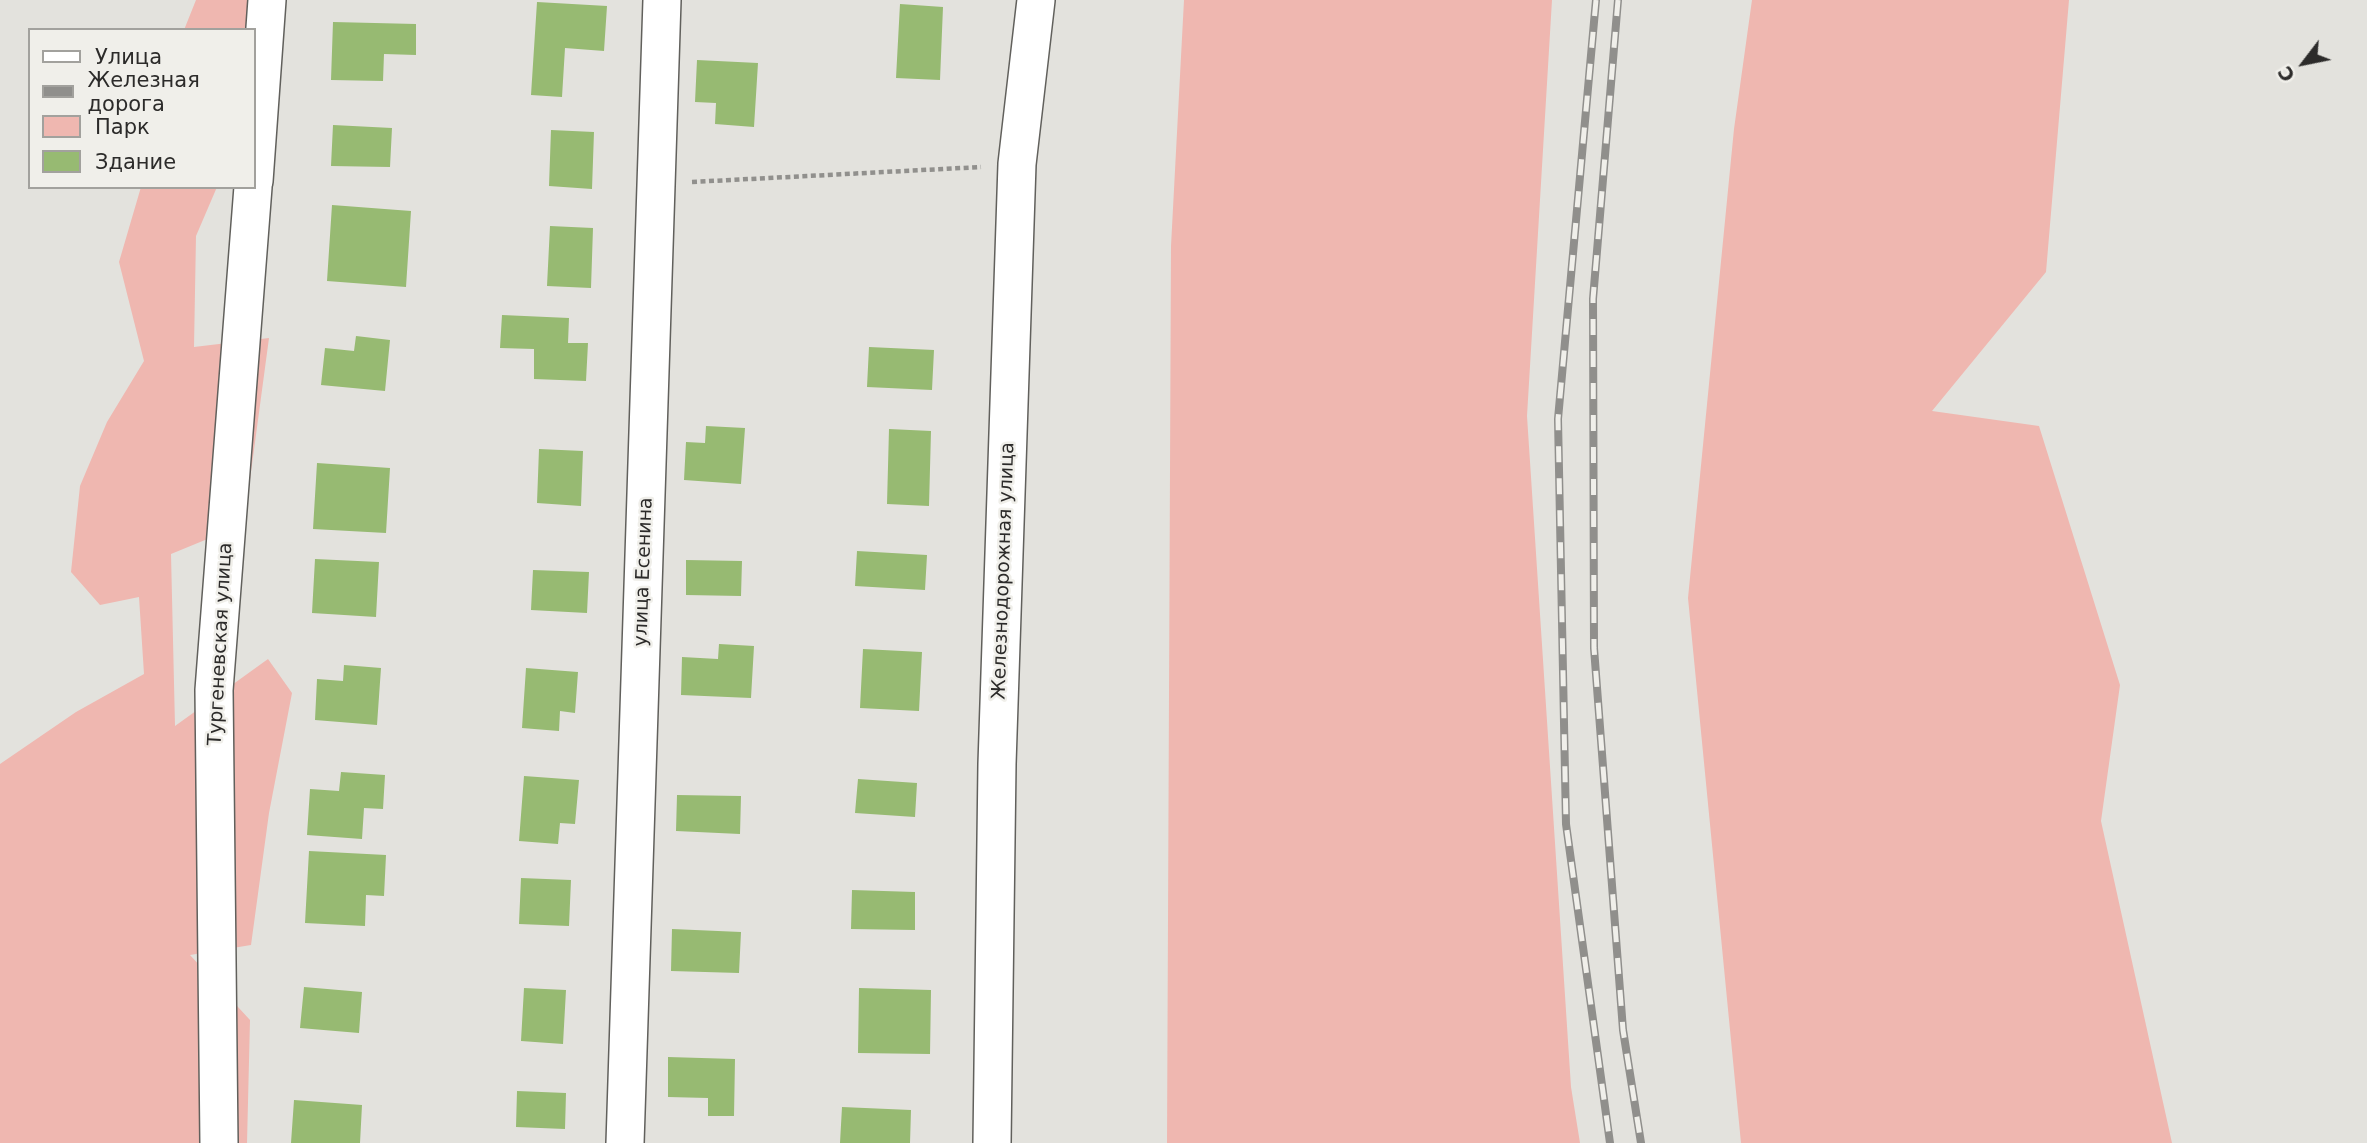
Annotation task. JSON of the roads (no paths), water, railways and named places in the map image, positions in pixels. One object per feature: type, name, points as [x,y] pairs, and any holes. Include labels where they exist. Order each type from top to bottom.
[{"type":"street","points":[[256,153],[267,0]]},
{"type":"street","name":"улица Есенина","points":[[625,1143],[662,0]]},
{"type":"street","name":"Железнодорожная улица","points":[[992,1143],[998,750],[1017,164],[1035,0]]},
{"type":"street","name":"Тургеневская улица","points":[[219,1143],[214,690],[253,189]]},
{"type":"railway","points":[[1596,0],[1558,419],[1566,824],[1610,1143]]},
{"type":"railway","points":[[1618,0],[1593,299],[1594,648],[1623,1030],[1641,1143]]}]
